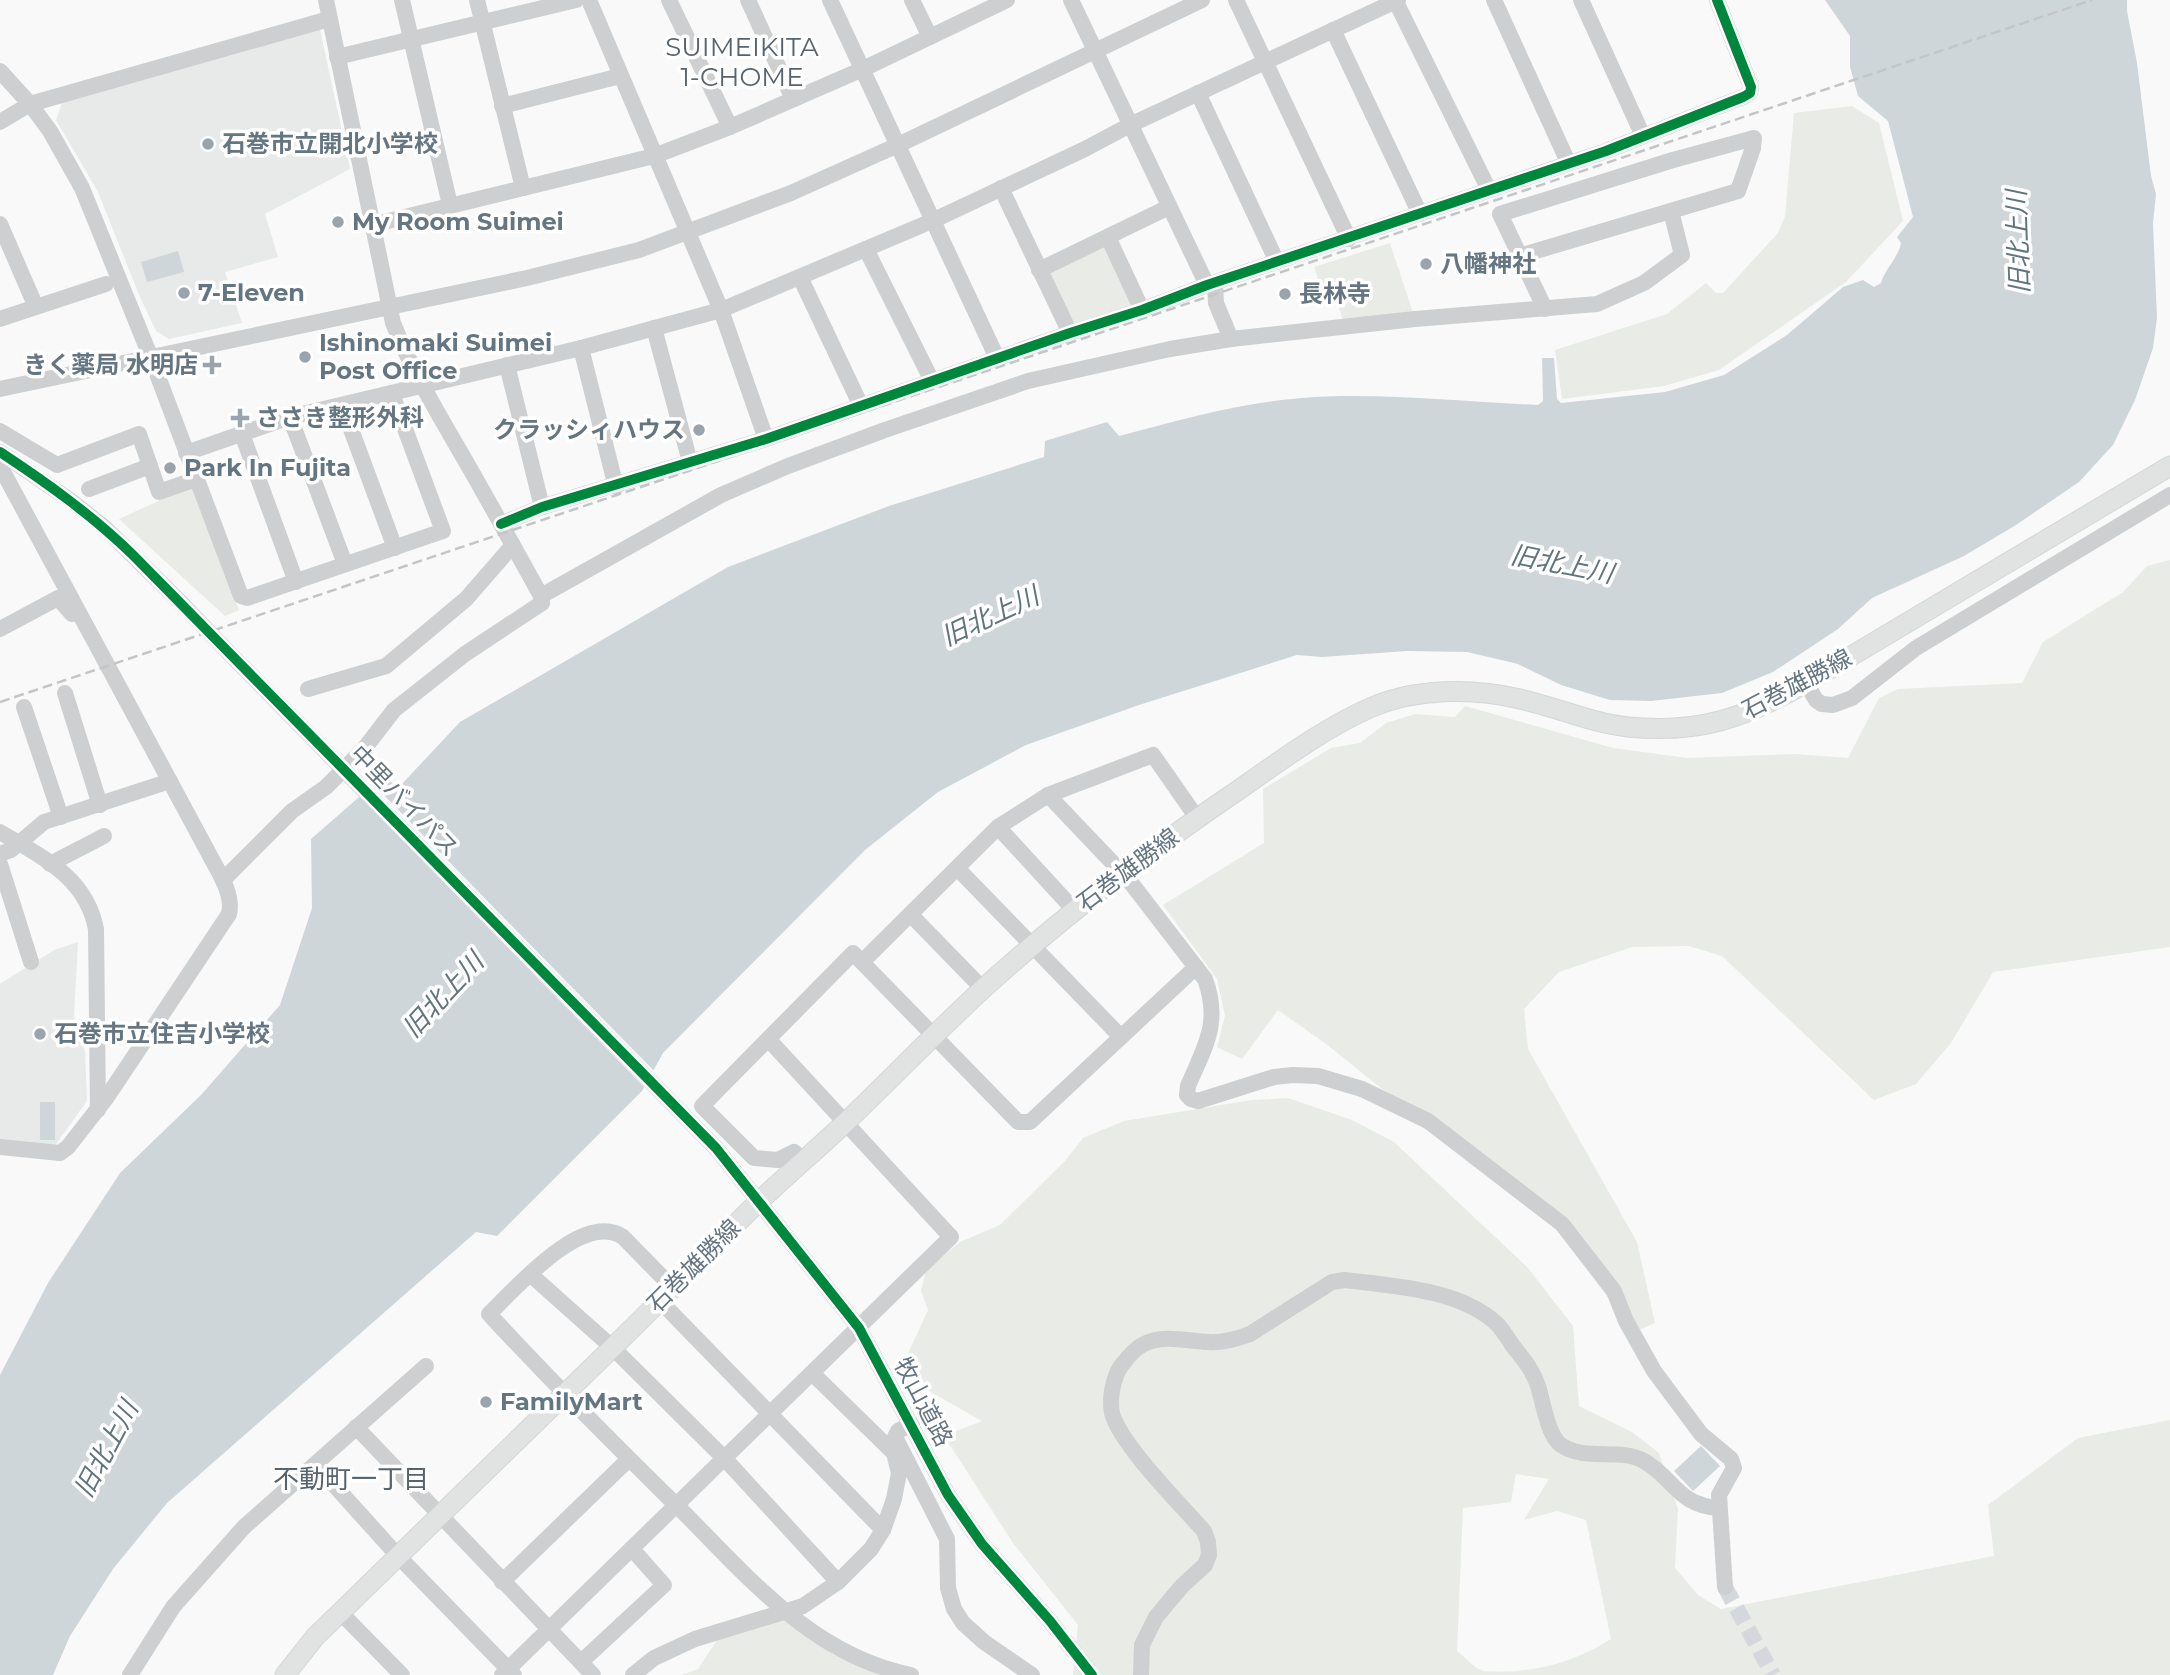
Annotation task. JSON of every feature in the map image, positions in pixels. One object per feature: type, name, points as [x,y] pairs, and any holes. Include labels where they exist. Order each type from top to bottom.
[{"type":"main road","name":"石巻雄勝線","points":[[285,1675],[307,1645],[613,1348],[758,1202],[846,1122],[983,989],[1121,874],[1197,818],[1328,732],[1374,706],[1399,698],[1443,692],[1482,693],[1520,699],[1603,723],[1628,727],[1687,727],[1744,715],[1806,683],[2170,466]]},
{"type":"street","points":[[223,880],[292,811],[326,787],[364,749],[394,710],[465,654],[542,603],[541,596],[404,351],[389,307],[326,0]]},
{"type":"street","points":[[402,0],[450,205]]},
{"type":"street","points":[[477,0],[523,188]]},
{"type":"street","points":[[337,57],[576,0]]},
{"type":"street","points":[[589,0],[721,310],[766,439]]},
{"type":"street","points":[[669,0],[730,127]]},
{"type":"street","points":[[748,0],[793,99]]},
{"type":"street","points":[[830,0],[997,358]]},
{"type":"street","points":[[912,0],[930,37]]},
{"type":"street","points":[[1071,0],[1169,207],[1211,284],[1231,339]]},
{"type":"street","points":[[0,389],[567,269],[639,250],[784,195],[898,145],[1202,0]]},
{"type":"street","points":[[1236,0],[1349,239]]},
{"type":"street","points":[[186,453],[290,417],[580,348],[721,310],[932,221],[1396,0],[1489,190]]},
{"type":"street","points":[[1494,0],[1568,162]]},
{"type":"street","points":[[1581,0],[1643,136]]},
{"type":"street","points":[[501,524],[542,507],[766,439],[1211,284],[1606,151],[1750,93],[1751,87],[1717,0]]},
{"type":"street","points":[[372,225],[654,156],[730,127],[863,69],[996,2]]},
{"type":"street","points":[[0,122],[30,104],[329,19]]},
{"type":"street","points":[[1333,30],[1420,214]]},
{"type":"street","points":[[0,71],[50,131],[82,188],[151,358],[241,596],[247,598],[443,531],[392,394]]},
{"type":"street","points":[[502,106],[620,76]]},
{"type":"street","points":[[1198,93],[1277,262]]},
{"type":"street","points":[[1519,257],[1738,191],[1754,138],[1672,160],[1500,214],[1519,257],[1545,309]]},
{"type":"street","points":[[1001,188],[1070,333]]},
{"type":"street","points":[[1040,270],[1169,207]]},
{"type":"street","points":[[541,596],[721,495],[849,443],[1028,381],[1170,349],[1231,339],[1415,319],[1597,304],[1644,283],[1682,255],[1671,211]]},
{"type":"street","points":[[0,224],[36,307]]},
{"type":"street","points":[[1108,237],[1142,310]]},
{"type":"street","points":[[866,249],[932,381]]},
{"type":"street","points":[[0,266],[17,260]]},
{"type":"street","points":[[800,277],[861,406]]},
{"type":"street","points":[[0,319],[106,284]]},
{"type":"street","points":[[654,328],[690,462]]},
{"type":"street","points":[[580,348],[616,486]]},
{"type":"street","points":[[507,365],[542,507]]},
{"type":"street","points":[[342,405],[395,548]]},
{"type":"street","points":[[290,417],[345,564]]},
{"type":"street","points":[[0,431],[57,465],[139,434],[159,492],[196,479]]},
{"type":"street","points":[[242,434],[296,582]]},
{"type":"street","name":"中里バイパス","points":[[0,452],[71,500],[105,528],[182,604],[716,1148],[758,1202]]},
{"type":"street","points":[[0,466],[223,880],[231,906],[229,914],[93,1115],[68,1147],[60,1153],[0,1147]]},
{"type":"street","points":[[89,489],[150,466]]},
{"type":"street","points":[[1806,683],[1815,699],[1822,704],[1833,705],[1852,698],[1916,649],[2170,495]]},
{"type":"street","points":[[309,688],[386,666],[466,599],[513,545]]},
{"type":"street","points":[[0,629],[58,598],[86,628]]},
{"type":"street","points":[[65,693],[100,805]]},
{"type":"street","points":[[24,706],[61,817]]},
{"type":"street","points":[[863,961],[998,827],[1048,795],[1153,755],[1197,818]]},
{"type":"street","points":[[0,854],[12,850],[44,822],[170,782]]},
{"type":"street","points":[[1048,795],[1128,879],[1205,979],[1212,997],[1213,1020],[1211,1032],[1188,1086],[1187,1095],[1191,1099],[1198,1101],[1274,1077],[1293,1075],[1318,1076],[1362,1088],[1428,1121],[1562,1224],[1614,1291],[1626,1321],[1662,1382],[1700,1434],[1731,1459],[1734,1468],[1719,1495],[1725,1587]]},
{"type":"street","points":[[998,827],[1075,911]]},
{"type":"street","points":[[0,832],[77,885],[91,906],[94,918],[93,1115]]},
{"type":"street","points":[[50,864],[104,836]]},
{"type":"street","points":[[0,863],[31,962]]},
{"type":"street","points":[[957,868],[1121,1037]]},
{"type":"street","points":[[911,915],[983,989]]},
{"type":"street","points":[[804,1161],[794,1153],[778,1160],[754,1158],[702,1106],[853,953],[1018,1122],[1023,1124],[1030,1122],[1196,967]]},
{"type":"street","points":[[316,1465],[508,1673],[951,1237],[769,1040]]},
{"type":"street","name":"牧山道路","points":[[758,1202],[859,1328],[948,1495],[982,1544],[1050,1621]]},
{"type":"street","points":[[883,1530],[770,1414],[667,1294],[624,1237],[616,1232],[596,1231],[555,1251],[489,1314],[629,1459],[783,1611],[825,1641],[861,1661],[911,1675]]},
{"type":"street","points":[[530,1274],[613,1348],[725,1459],[838,1582]]},
{"type":"street","points":[[1141,1675],[1142,1645],[1156,1617],[1182,1586],[1205,1565],[1209,1555],[1208,1542],[1204,1531],[1123,1438],[1112,1412],[1116,1373],[1127,1358],[1144,1344],[1165,1339],[1211,1342],[1250,1335],[1332,1282],[1345,1280],[1428,1290],[1480,1313],[1497,1324],[1533,1371],[1552,1434],[1559,1444],[1571,1450],[1629,1455],[1645,1462],[1689,1501],[1701,1507],[1719,1508]]},
{"type":"street","points":[[130,1675],[173,1607],[235,1537],[426,1366]]},
{"type":"street","points":[[633,1675],[654,1658],[695,1639],[803,1606],[838,1582],[871,1549],[883,1530],[894,1499],[899,1473],[894,1453],[812,1374]]},
{"type":"street","points":[[912,1423],[898,1431],[896,1443],[947,1539],[949,1599],[970,1629],[1032,1675]]},
{"type":"street","points":[[356,1427],[439,1517],[593,1675]]},
{"type":"street","points":[[502,1582],[629,1459]]},
{"type":"street","points":[[581,1662],[664,1584],[632,1549]]},
{"type":"street","points":[[341,1612],[402,1675]]},
{"type":"shaded area","name":"石巻市立開北小学校","points":[[320,29],[350,169],[265,214],[278,257],[225,272],[242,323],[169,339],[156,331],[98,192],[56,120],[62,103]]},
{"type":"shaded area","points":[[1852,106],[1879,123],[1903,221],[1846,282],[1719,370],[1664,386],[1562,399],[1555,350],[1667,314],[1706,283],[1716,293],[1723,293],[1778,233],[1785,216],[1794,113]]},
{"type":"shaded area","points":[[1106,242],[1136,305],[1073,328],[1045,269]]},
{"type":"shaded area","points":[[1390,243],[1415,319],[1344,324],[1337,301],[1327,303],[1314,267]]},
{"type":"shaded area","points":[[191,486],[239,610],[225,616],[119,519]]},
{"type":"shaded area","points":[[2170,560],[2170,947],[1993,972],[1951,1043],[1916,1084],[1874,1100],[1722,956],[1689,946],[1632,947],[1559,972],[1524,1009],[1528,1049],[1637,1242],[1655,1323],[1634,1332],[1557,1230],[1325,1043],[1278,1010],[1242,1059],[1217,1047],[1225,1016],[1217,979],[1163,905],[1264,843],[1263,789],[1331,748],[1360,743],[1386,723],[1415,714],[1455,717],[1465,706],[1613,748],[1687,758],[1795,754],[1848,758],[1879,698],[1898,689],[2022,683],[2043,642],[2123,592],[2147,566]]},
{"type":"shaded area","name":"石巻市立住吉小学校","points":[[78,942],[74,1016],[85,1052],[87,1101],[54,1147],[0,1143],[0,984],[54,950]]},
{"type":"shaded area","points":[[1288,1098],[1352,1120],[1394,1142],[1528,1268],[1573,1326],[1579,1406],[1632,1432],[1659,1453],[1678,1509],[1675,1568],[1698,1595],[1721,1609],[1994,1556],[1988,1505],[2078,1438],[2170,1420],[2170,1675],[1073,1675],[1078,1625],[1013,1543],[944,1436],[982,1421],[913,1382],[905,1360],[928,1310],[921,1291],[926,1270],[960,1242],[1000,1225],[1065,1161],[1083,1138],[1124,1121],[1252,1100]],"holes":[[[1516,1474],[1549,1479],[1524,1520],[1557,1511],[1586,1520],[1611,1639],[1582,1655],[1550,1666],[1517,1671],[1483,1671],[1457,1651],[1463,1508],[1511,1502]]]},
{"type":"shaded area","points":[[783,1619],[834,1655],[879,1675],[682,1675],[698,1669],[717,1640]]},
{"type":"water","name":"旧北上川","points":[[1825,0],[2127,0],[2151,176],[2156,194],[2153,223],[2157,318],[2153,348],[2135,400],[2113,445],[2079,482],[1964,556],[1872,598],[1838,629],[1773,672],[1722,693],[1651,701],[1610,700],[1561,685],[1518,664],[1467,652],[1407,651],[1322,657],[1297,655],[1139,705],[1026,745],[938,792],[865,850],[663,1053],[642,1091],[497,1236],[476,1232],[167,1503],[113,1569],[70,1636],[53,1675],[0,1675],[0,1375],[48,1283],[120,1173],[201,1095],[280,1005],[312,908],[311,839],[382,777],[399,787],[460,722],[728,567],[889,506],[1044,457],[1045,441],[1107,422],[1119,436],[1232,408],[1302,398],[1390,397],[1538,405],[1543,401],[1542,358],[1554,358],[1557,399],[1561,403],[1665,392],[1724,375],[1787,335],[1843,287],[1863,280],[1874,287],[1881,283],[1901,243],[1897,237],[1913,217],[1888,121],[1858,96],[1850,67],[1850,36]]},
{"type":"water","points":[[178,251],[184,272],[147,282],[141,262]]},
{"type":"water","points":[[40,1102],[55,1102],[55,1140],[40,1140]]},
{"type":"water","points":[[1701,1446],[1720,1466],[1693,1491],[1674,1471]]},
{"type":"pier","points":[[371,782],[656,1073],[647,1090],[357,794]]},
{"type":"tunnel","points":[[1725,1587],[1773,1675]]},
{"type":"tunnel","points":[[1050,1621],[1092,1675]]},
{"type":"railway","points":[[0,702],[2092,0]]},
{"type":"cycle path","points":[[501,524],[542,507],[766,439],[1142,310],[1207,285],[1606,151],[1743,97],[1750,93],[1751,87],[1717,0]]},
{"type":"cycle path","points":[[0,452],[69,500],[133,555],[716,1148],[859,1328],[948,1495],[982,1544],[1050,1621],[1092,1675]]},
{"type":"place","name":"石巻市立開北小学校","points":[[208,144]]},
{"type":"place","name":"My Room Suimei","points":[[338,222]]},
{"type":"place","name":"八幡神社","points":[[1426,264]]},
{"type":"place","name":"7-Eleven","points":[[184,293]]},
{"type":"place","name":"長林寺","points":[[1285,294]]},
{"type":"place","name":"Ishinomaki Suimei Post Office","points":[[305,357]]},
{"type":"place","name":"きく薬局 水明店","points":[[212,365]]},
{"type":"place","name":"ささき整形外科","points":[[240,418]]},
{"type":"place","name":"クラッシィハウス","points":[[699,430]]},
{"type":"place","name":"Park In Fujita","points":[[170,468]]},
{"type":"place","name":"石巻市立住吉小学校","points":[[40,1034]]},
{"type":"place","name":"FamilyMart","points":[[486,1402]]},
{"type":"district","name":"SUIMEIKITA 1-CHOME","points":[[742,62]]},
{"type":"district","name":"不動町一丁目","points":[[351,1479]]}]
